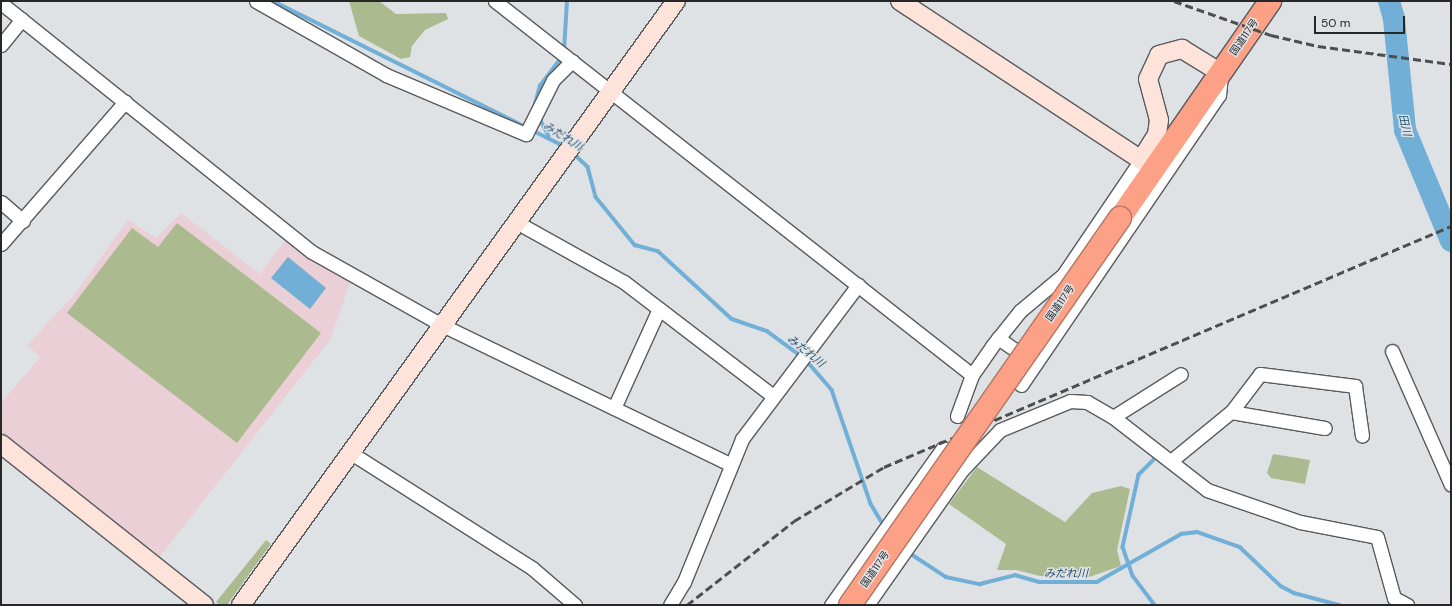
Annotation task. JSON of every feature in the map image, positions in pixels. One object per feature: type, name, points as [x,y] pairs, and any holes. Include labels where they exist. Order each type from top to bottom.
[{"type":"highway","name":"国道117号","points":[[850,605],[1270,1]]},
{"type":"street","points":[[256,1],[386,75],[526,134],[553,80],[572,61]]},
{"type":"street","points":[[495,1],[611,90],[972,375]]},
{"type":"street","points":[[240,605],[444,326],[676,1]]},
{"type":"street","points":[[900,1],[1141,160]]},
{"type":"street","points":[[1,3],[312,252],[444,326],[729,464]]},
{"type":"street","points":[[1,45],[22,19]]},
{"type":"street","points":[[957,416],[972,375],[998,338],[1020,310],[1063,275],[1157,134],[1159,120],[1148,78],[1159,55],[1182,49],[1221,73],[1220,95],[1021,385]]},
{"type":"street","points":[[1,244],[23,221],[125,102]]},
{"type":"street","points":[[1,202],[23,221]]},
{"type":"street","points":[[518,223],[624,282],[772,395]]},
{"type":"street","points":[[670,605],[684,582],[729,464],[772,395],[858,285]]},
{"type":"street","points":[[614,408],[659,309]]},
{"type":"street","points":[[998,338],[1035,365]]},
{"type":"street","points":[[1392,351],[1451,485]]},
{"type":"street","points":[[1113,417],[1181,374]]},
{"type":"street","points":[[1172,460],[1231,412],[1260,374],[1355,386],[1362,436]]},
{"type":"street","points":[[867,605],[962,470],[1000,430],[1070,401],[1087,402],[1113,417],[1172,460],[1207,490],[1300,522],[1377,537],[1394,598],[1407,605]]},
{"type":"street","points":[[1231,412],[1325,428]]},
{"type":"street","points":[[1,444],[204,605]]},
{"type":"street","points":[[831,605],[943,448]]},
{"type":"street","points":[[351,453],[532,568],[575,605]]},
{"type":"street","points":[[905,501],[930,517]]},
{"type":"shaded area","points":[[181,213],[260,274],[286,239],[351,281],[330,340],[158,559],[1,435],[1,403],[40,357],[27,345],[73,296],[128,220],[156,238]]},
{"type":"green space","points":[[349,1],[379,1],[396,14],[446,13],[448,19],[425,30],[412,46],[410,57],[401,59],[359,36]]},
{"type":"green space","points":[[177,223],[321,333],[237,443],[67,313],[132,228],[158,247]]},
{"type":"green space","points":[[1273,454],[1310,460],[1305,484],[1271,478],[1267,473]]},
{"type":"green space","points":[[977,467],[1065,522],[1092,493],[1121,486],[1130,489],[1117,550],[1121,566],[1089,577],[1040,576],[1016,570],[997,570],[1006,544],[949,504]]},
{"type":"green space","points":[[266,540],[271,544],[227,605],[220,605],[216,602]]},
{"type":"water","points":[[288,257],[326,288],[310,309],[271,278]]},
{"type":"waterway","name":"みだれ川","points":[[273,1],[564,146]]},
{"type":"waterway","points":[[564,51],[567,1]]},
{"type":"waterway","name":"田川","points":[[1389,1],[1394,19],[1405,130],[1451,241]]},
{"type":"waterway","points":[[534,108],[540,86],[562,57]]},
{"type":"waterway","points":[[539,117],[549,136]]},
{"type":"waterway","name":"みだれ川","points":[[572,152],[588,167],[596,197],[635,245],[658,251],[732,319],[767,331],[801,356]]},
{"type":"waterway","name":"みだれ川","points":[[806,360],[832,390],[871,504],[885,527]]},
{"type":"waterway","points":[[1154,460],[1139,475],[1123,547],[1133,576],[1155,605]]},
{"type":"waterway","name":"みだれ川","points":[[908,552],[946,577],[980,584],[1015,575],[1039,582],[1097,582],[1181,534],[1197,532],[1240,547],[1281,586],[1294,593],[1339,605]]},
{"type":"railway","points":[[1174,1],[1271,35],[1318,46],[1451,64]]},
{"type":"railway","points":[[687,605],[794,521],[884,467],[1451,226]]}]
